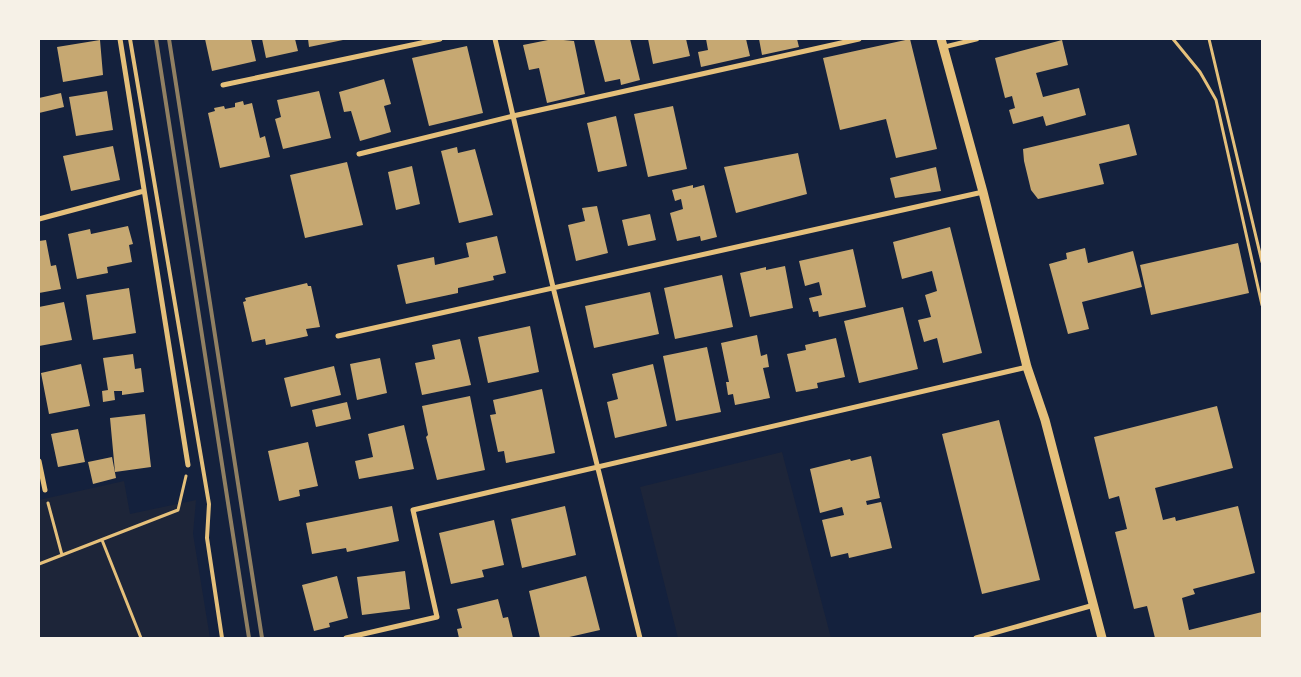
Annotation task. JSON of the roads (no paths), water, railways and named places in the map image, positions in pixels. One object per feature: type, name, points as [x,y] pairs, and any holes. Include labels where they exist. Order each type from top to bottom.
[{"type":"street","points":[[120,39],[188,465]]},
{"type":"street","points":[[223,85],[440,39]]},
{"type":"street","points":[[495,39],[553,287],[640,638]]},
{"type":"street","points":[[358,154],[513,116],[859,39]]},
{"type":"street","points":[[977,39],[942,43],[983,192],[1027,367],[1045,420],[1102,638]]},
{"type":"street","points":[[39,219],[144,191]]},
{"type":"street","points":[[338,336],[983,192]]},
{"type":"street","points":[[346,638],[437,617],[413,510],[1027,367]]},
{"type":"street","points":[[39,461],[45,490]]},
{"type":"street","points":[[976,638],[1094,605]]},
{"type":"lane","points":[[130,39],[209,504],[206,538],[222,638]]},
{"type":"railway","points":[[156,39],[249,638]]},
{"type":"railway","points":[[169,39],[262,638]]}]
